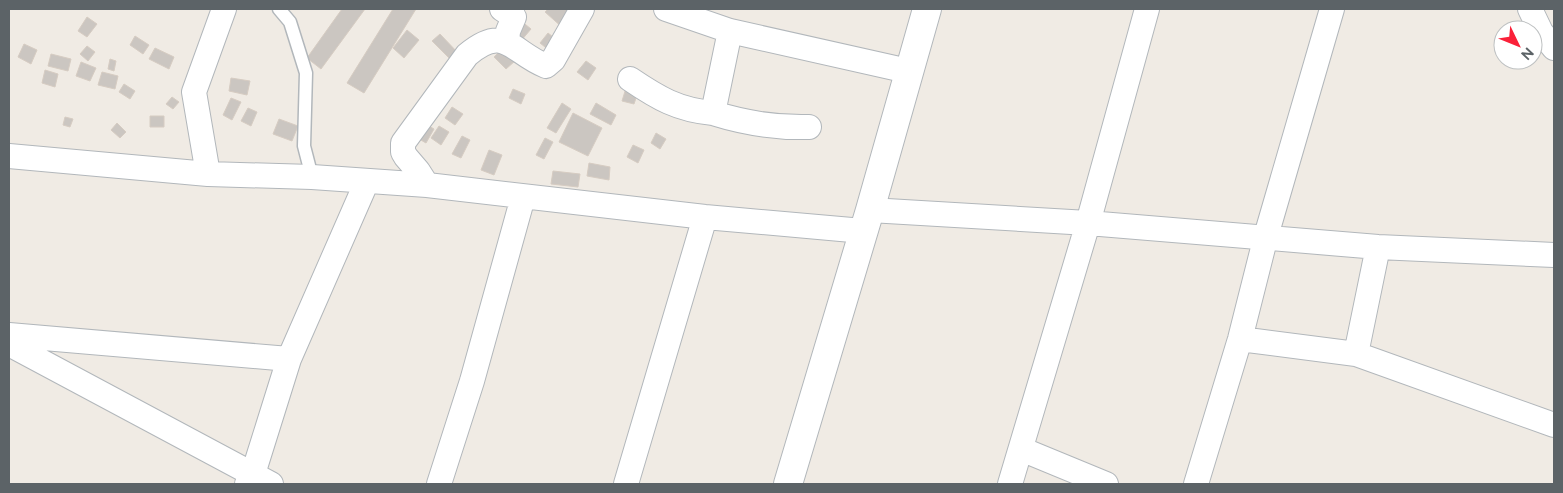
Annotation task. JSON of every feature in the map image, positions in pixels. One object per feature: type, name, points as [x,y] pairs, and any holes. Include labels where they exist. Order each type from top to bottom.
[{"type":"street","points":[[208,174],[194,92],[224,9]]},
{"type":"street","points":[[427,185],[418,170],[403,152],[404,144],[467,54],[488,40],[497,40],[507,43],[537,63],[546,66],[553,60],[582,9]]},
{"type":"street","points":[[666,9],[730,31],[908,71]]},
{"type":"street","points":[[788,484],[927,9]]},
{"type":"street","points":[[1010,484],[1088,223],[1147,9]]},
{"type":"street","points":[[1196,484],[1240,340],[1266,236],[1332,9]]},
{"type":"street","points":[[1530,9],[1541,32],[1554,48]]},
{"type":"street","points":[[507,43],[512,12]]},
{"type":"street","points":[[713,113],[730,31]]},
{"type":"street","points":[[630,78],[663,100],[694,111],[713,113],[736,120],[784,128],[809,128]]},
{"type":"street","points":[[9,156],[208,174],[312,177],[427,185],[705,217],[1088,223],[1266,236],[1378,247],[1554,255]]},
{"type":"street","points":[[9,344],[257,481],[289,359],[367,181]]},
{"type":"street","points":[[439,484],[472,381],[523,197]]},
{"type":"street","points":[[626,484],[705,217]]},
{"type":"street","points":[[1356,354],[1378,247]]},
{"type":"street","points":[[9,335],[289,359]]},
{"type":"street","points":[[1240,340],[1356,354],[1554,425]]},
{"type":"street","points":[[1021,449],[1106,484]]},
{"type":"lane","points":[[279,9],[290,22],[306,73],[304,146],[312,177]]},
{"type":"building","points":[[342,9],[365,9],[321,69],[307,58]]},
{"type":"building","points":[[393,9],[416,9],[364,93],[347,83]]},
{"type":"building","points":[[548,9],[567,9],[574,15],[563,28],[545,12]]},
{"type":"building","points":[[87,17],[97,24],[87,37],[78,31]]},
{"type":"building","points":[[520,20],[531,29],[520,42],[509,33]]},
{"type":"building","points":[[407,30],[419,40],[404,58],[393,48]]},
{"type":"building","points":[[548,33],[558,41],[550,51],[540,43]]},
{"type":"building","points":[[440,34],[459,54],[452,61],[432,41]]},
{"type":"building","points":[[135,36],[149,45],[143,54],[130,45]]},
{"type":"building","points":[[24,44],[37,50],[31,64],[18,57]]},
{"type":"building","points":[[87,46],[95,52],[88,61],[80,54]]},
{"type":"building","points":[[155,48],[174,57],[169,69],[149,59]]},
{"type":"building","points":[[503,48],[515,61],[506,69],[494,57]]},
{"type":"building","points":[[51,54],[71,59],[68,71],[48,66]]},
{"type":"building","points":[[110,59],[116,61],[114,71],[108,69]]},
{"type":"building","points":[[586,61],[596,68],[588,80],[577,72]]},
{"type":"building","points":[[81,62],[96,68],[90,81],[76,76]]},
{"type":"building","points":[[45,70],[58,74],[55,87],[42,83]]},
{"type":"building","points":[[102,72],[118,76],[115,89],[98,85]]},
{"type":"building","points":[[231,78],[250,81],[247,95],[229,91]]},
{"type":"building","points":[[124,84],[135,91],[130,99],[119,92]]},
{"type":"building","points":[[626,88],[638,92],[634,104],[622,101]]},
{"type":"building","points":[[513,89],[525,94],[521,104],[509,98]]},
{"type":"building","points":[[172,97],[179,102],[173,109],[166,104]]},
{"type":"building","points":[[231,98],[241,102],[232,120],[223,115]]},
{"type":"building","points":[[562,103],[571,109],[556,133],[547,128]]},
{"type":"building","points":[[596,103],[616,115],[611,125],[590,114]]},
{"type":"building","points":[[452,107],[463,114],[455,125],[445,118]]},
{"type":"building","points":[[248,108],[257,112],[251,126],[241,121]]},
{"type":"building","points":[[573,113],[602,128],[588,156],[559,142]]},
{"type":"building","points":[[150,116],[164,116],[164,127],[150,127]]},
{"type":"building","points":[[65,117],[73,119],[70,127],[63,125]]},
{"type":"building","points":[[279,119],[298,126],[292,141],[273,134]]},
{"type":"building","points":[[422,122],[434,129],[426,143],[414,136]]},
{"type":"building","points":[[117,123],[126,132],[120,138],[111,130]]},
{"type":"building","points":[[439,126],[449,132],[441,145],[431,138]]},
{"type":"building","points":[[656,133],[666,139],[660,149],[651,143]]},
{"type":"building","points":[[462,136],[470,140],[461,158],[452,154]]},
{"type":"building","points":[[545,138],[553,142],[544,159],[536,155]]},
{"type":"building","points":[[633,145],[644,150],[638,163],[627,157]]},
{"type":"building","points":[[489,150],[502,155],[494,175],[481,170]]},
{"type":"building","points":[[589,163],[610,167],[609,180],[587,176]]},
{"type":"building","points":[[553,171],[580,174],[578,187],[551,184]]}]
